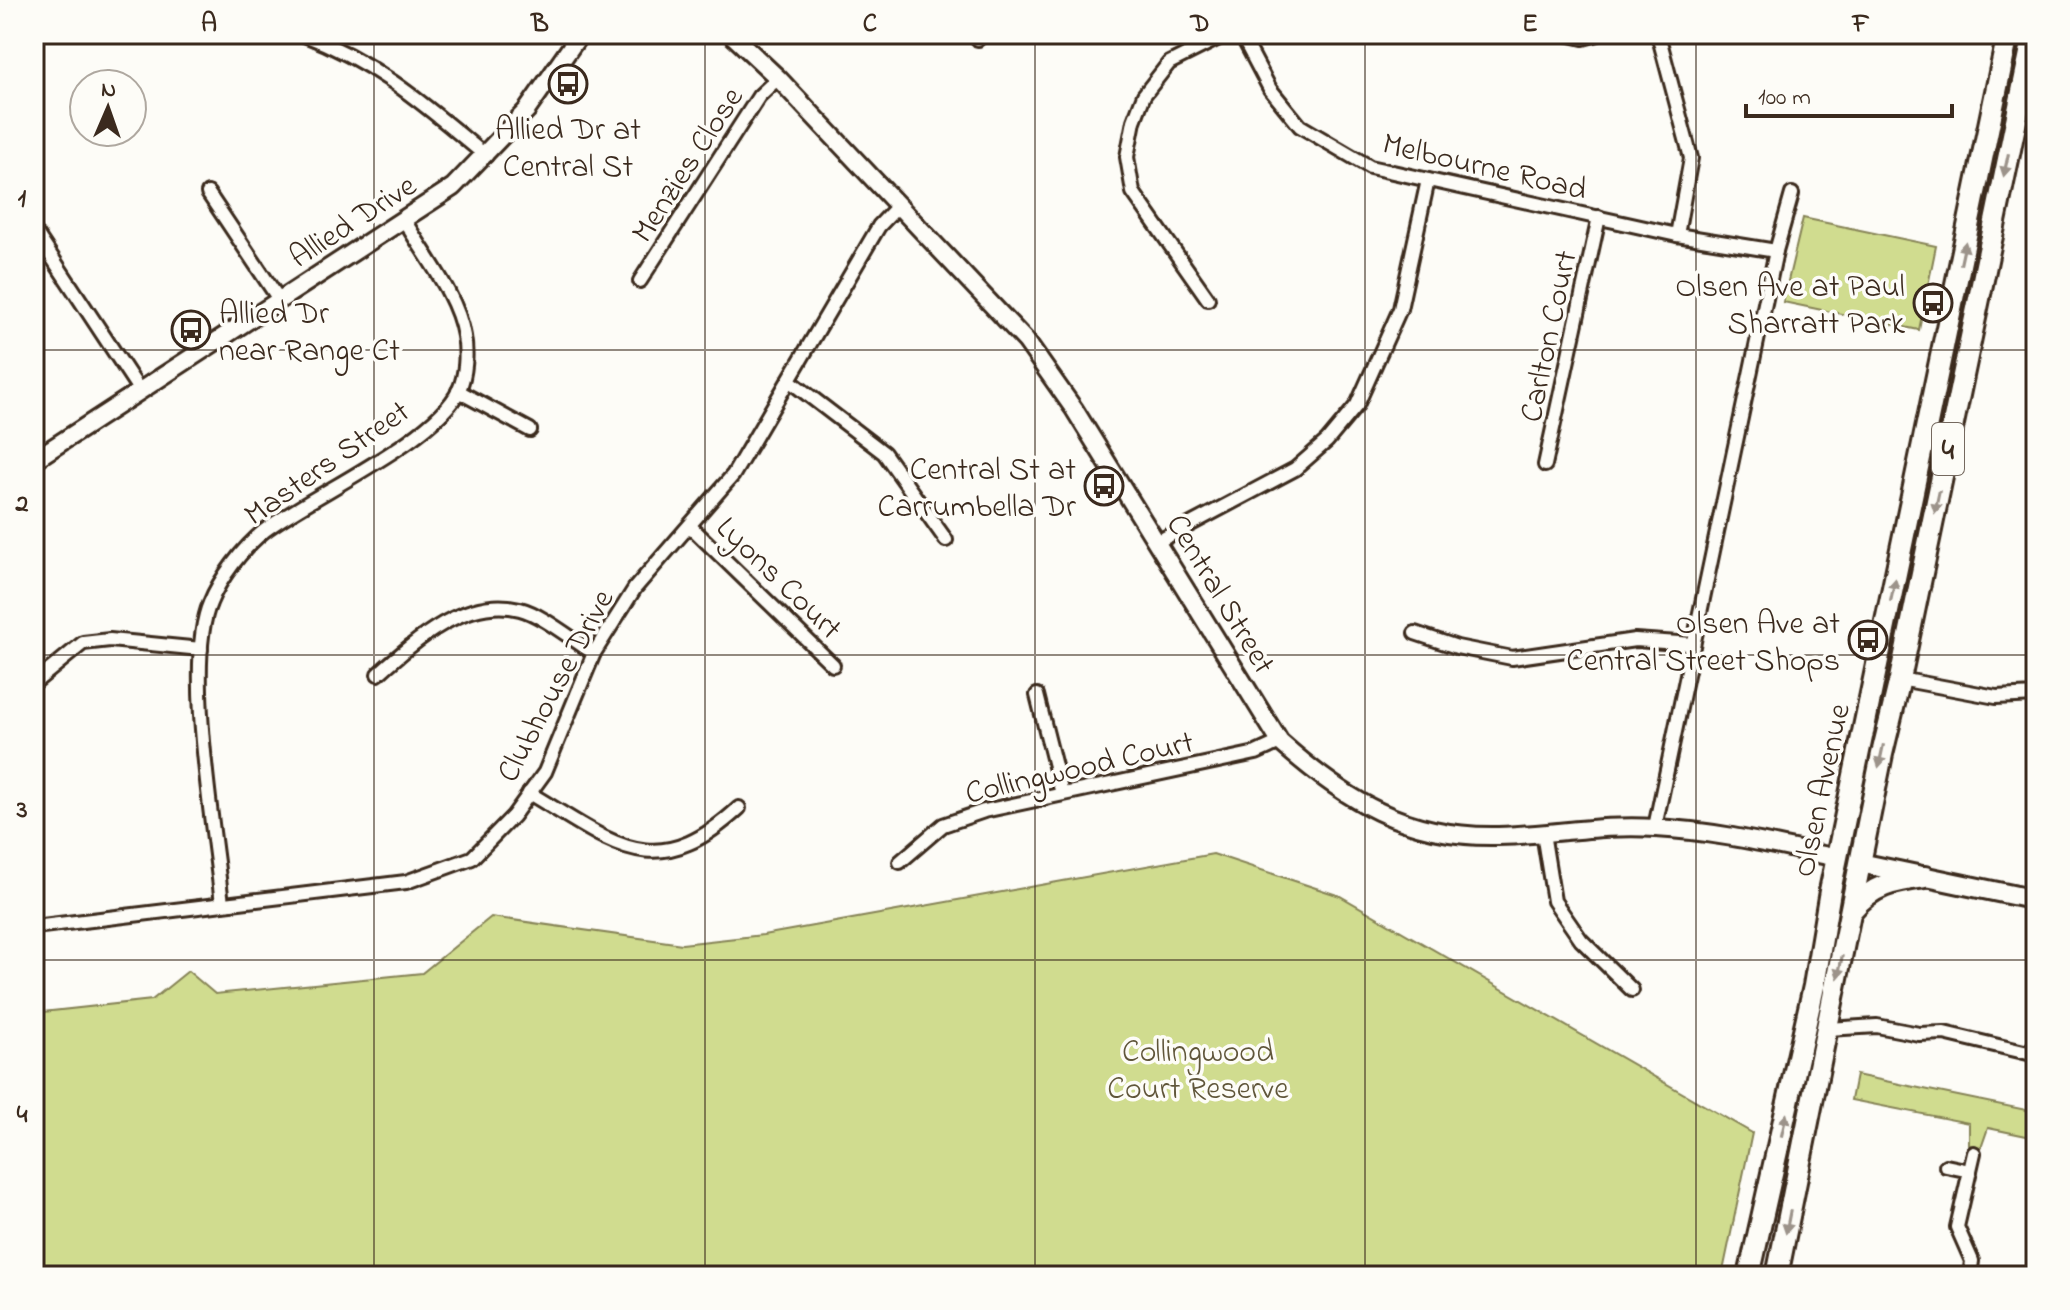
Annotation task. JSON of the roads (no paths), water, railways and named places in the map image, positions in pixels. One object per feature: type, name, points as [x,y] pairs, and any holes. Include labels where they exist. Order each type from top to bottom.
[{"type":"main road","name":"Olsen Avenue","points":[[1749,1276],[1814,986],[1837,858],[2008,34]]},
{"type":"main road","name":"Olsen Avenue","points":[[1777,1276],[1860,863],[2034,34]]},
{"type":"main road","points":[[1837,858],[2036,900]]},
{"type":"main road","points":[[1851,911],[1867,894],[1881,886],[1925,877]]},
{"type":"street","points":[[302,34],[394,79],[486,156]]},
{"type":"street","name":"Allied Drive","points":[[34,460],[453,187],[527,110],[580,34]]},
{"type":"street","name":"Central Street","points":[[731,34],[778,78],[1035,352],[1280,742],[1344,794],[1404,823],[1464,835],[1655,827],[1837,858]]},
{"type":"street","points":[[1208,299],[1133,192],[1127,157],[1144,95],[1169,63],[1227,34]]},
{"type":"street","name":"Melbourne Road","points":[[1241,34],[1270,89],[1300,126],[1370,167],[1677,235],[1776,251]]},
{"type":"street","points":[[1566,34],[1583,38],[1598,34]]},
{"type":"street","points":[[1658,34],[1691,158],[1677,235]]},
{"type":"street","name":"Menzies Close","points":[[640,281],[759,96],[778,78]]},
{"type":"street","points":[[1157,542],[1295,469],[1327,441],[1357,405],[1400,309],[1428,180]]},
{"type":"street","points":[[208,193],[280,301]]},
{"type":"street","points":[[1655,827],[1776,251],[1792,194]]},
{"type":"street","name":"Clubhouse Drive","points":[[34,927],[406,882],[472,858],[513,816],[545,772],[594,653],[635,588],[733,475],[879,226],[898,206]]},
{"type":"street","name":"Carlton Court","points":[[1545,465],[1599,217]]},
{"type":"street","points":[[403,218],[461,322],[465,360],[458,391],[530,430]]},
{"type":"street","points":[[34,230],[140,391]]},
{"type":"street","points":[[790,381],[884,453],[946,540]]},
{"type":"street","name":"Masters Street","points":[[222,904],[199,667],[209,604],[234,564],[261,534],[426,427],[458,391]]},
{"type":"street","name":"Lyons Court","points":[[691,527],[833,665]]},
{"type":"street","points":[[378,674],[420,637],[454,619],[487,608],[521,609],[594,653]]},
{"type":"street","points":[[1415,633],[1457,647],[1512,658],[1635,640],[1693,644]]},
{"type":"street","points":[[34,683],[83,643],[110,640],[201,649]]},
{"type":"street","points":[[1900,679],[1996,697],[2036,695]]},
{"type":"street","points":[[1037,695],[1062,794]]},
{"type":"street","name":"Collingwood Court","points":[[900,862],[943,825],[984,811],[1256,753],[1280,742]]},
{"type":"street","points":[[529,793],[593,831],[645,853],[685,848],[718,828],[739,808]]},
{"type":"street","points":[[1543,833],[1554,901],[1581,940],[1632,990]]},
{"type":"street","points":[[1828,1029],[1877,1026],[1919,1034],[1944,1033],[2028,1053],[2036,1044]]},
{"type":"street","points":[[1970,1276],[1972,1261],[1957,1227],[1974,1153]]},
{"type":"street","points":[[1946,1166],[1970,1171]]},
{"type":"waterway","points":[[2032,210],[2036,211]]},
{"type":"place","name":"Allied Dr at Central St","points":[[568,84]]},
{"type":"place","name":"Olsen Ave at Paul Sharratt Park","points":[[1933,303]]},
{"type":"place","name":"Allied Dr near Range Ct","points":[[191,330]]},
{"type":"place","name":"Central St at Carrumbella Dr","points":[[1104,486]]},
{"type":"place","name":"Olsen Ave at Central Street Shops","points":[[1868,640]]},
{"type":"park label","name":"Collingwood Court Reserve","points":[[1198,1068]]}]
